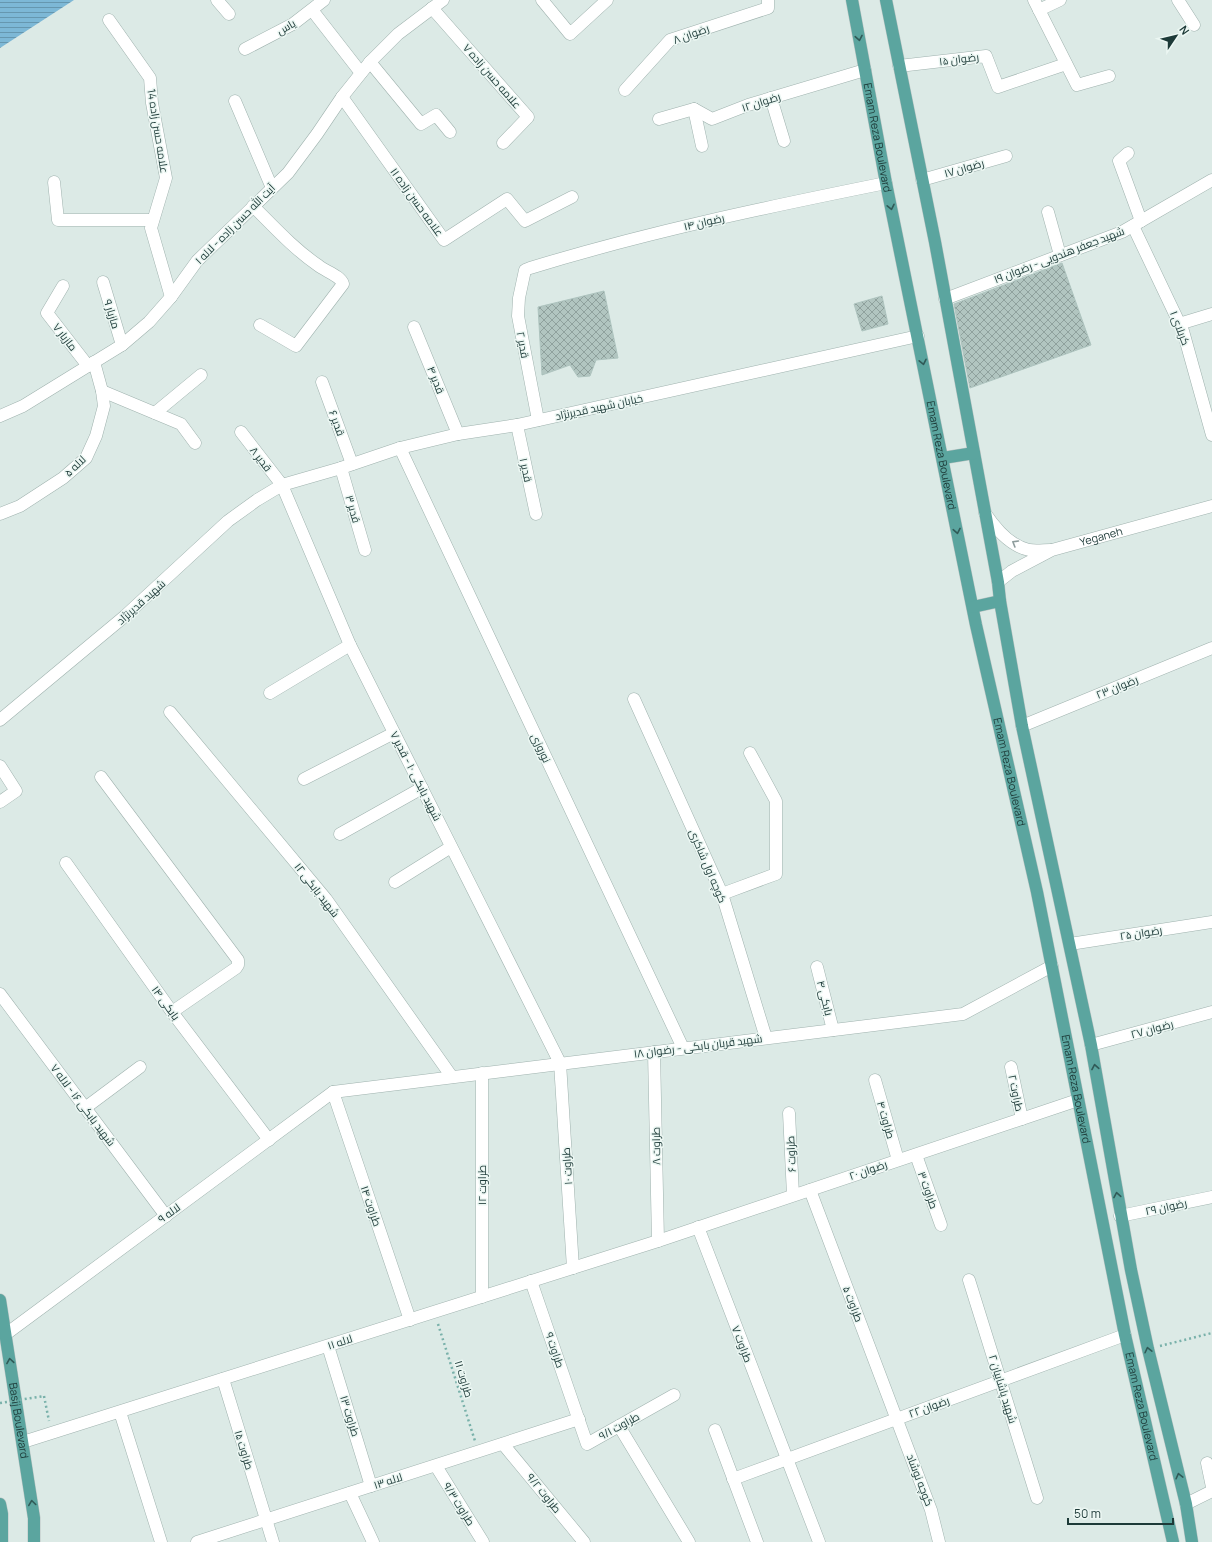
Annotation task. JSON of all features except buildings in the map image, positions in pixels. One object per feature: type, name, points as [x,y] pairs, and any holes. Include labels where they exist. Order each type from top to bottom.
[{"type":"main road","name":"Emam Reza Boulevard","points":[[852,0],[886,183],[973,607],[1038,892],[1125,1335],[1172,1542]]},
{"type":"main road","name":"Emam Reza Boulevard","points":[[886,0],[974,453],[998,582],[1022,726],[1091,1045],[1120,1216],[1148,1349],[1186,1504],[1192,1542]]},
{"type":"main road","points":[[943,458],[974,453]]},
{"type":"main road","points":[[973,607],[1000,601]]},
{"type":"main road","name":"Basij Boulevard","points":[[0,1300],[34,1518],[34,1542]]},
{"type":"main road","points":[[0,1504],[2,1514],[2,1542]]},
{"type":"street","points":[[217,0],[229,14]]},
{"type":"street","name":"یاس","points":[[245,49],[294,24],[324,0]]},
{"type":"street","points":[[542,0],[570,34],[608,0]]},
{"type":"street","name":"رضوان ۸","points":[[625,90],[670,40],[768,8],[768,0]]},
{"type":"street","points":[[1060,0],[1037,5],[1076,85],[1109,76]]},
{"type":"street","points":[[1178,0],[1194,25]]},
{"type":"street","name":"آیت الله حسن زاده - لاله ۱","points":[[0,416],[23,406],[122,346],[148,322],[171,297],[196,261],[288,173],[342,97],[370,62],[398,34],[439,2]]},
{"type":"street","name":"علامه حسن زاده ۷","points":[[439,2],[528,117],[503,143]]},
{"type":"street","points":[[312,10],[361,73]]},
{"type":"street","name":"علامه حسن زاده 14","points":[[109,20],[150,78],[152,103],[166,178],[150,228],[171,297]]},
{"type":"street","name":"رضوان ۱۵","points":[[899,66],[986,56],[998,87],[1066,64]]},
{"type":"street","points":[[370,62],[421,124],[436,115],[450,132]]},
{"type":"street","name":"رضوان ۱۲","points":[[694,109],[712,119],[748,105],[865,70]]},
{"type":"street","name":"علامه حسن زاده ۱۱","points":[[342,97],[444,240],[507,199],[510,200],[525,221],[572,198]]},
{"type":"street","points":[[771,98],[784,141]]},
{"type":"street","points":[[235,102],[272,188]]},
{"type":"street","points":[[660,119],[694,109],[702,146]]},
{"type":"street","name":"کربلای ۱","points":[[1128,153],[1119,161],[1137,223],[1183,331],[1209,411],[1212,436]]},
{"type":"street","name":"رضوان ۱۷","points":[[922,180],[1006,156]]},
{"type":"street","points":[[54,182],[58,220],[153,220]]},
{"type":"street","name":"رضوان ۱۴","points":[[525,270],[567,256],[665,231],[796,201],[886,183]]},
{"type":"street","name":"شهید جعفر هندویی - رضوان ۱۹","points":[[945,299],[1122,232],[1210,186]]},
{"type":"street","points":[[253,206],[295,247],[319,266],[341,280],[342,284],[296,346],[260,325]]},
{"type":"street","points":[[1048,212],[1060,255]]},
{"type":"street","name":"قدیر ۲","points":[[525,270],[519,298],[518,316],[538,420]]},
{"type":"street","name":"مازیار ۹","points":[[103,282],[122,346]]},
{"type":"street","name":"مازیار ۷","points":[[63,286],[46,313],[91,364]]},
{"type":"street","points":[[1179,324],[1212,314]]},
{"type":"street","name":"قدیر ۴","points":[[414,327],[458,434]]},
{"type":"street","name":"خيابان شهيد قديرنژاد","points":[[282,485],[400,448],[458,434],[517,425],[918,336]]},
{"type":"street","name":"لاله ۵","points":[[0,514],[20,506],[63,478],[86,458],[96,436],[104,406],[102,391],[91,364]]},
{"type":"street","points":[[155,413],[201,375]]},
{"type":"street","name":"قدیر ۶","points":[[322,382],[346,466]]},
{"type":"street","points":[[102,391],[181,424],[195,443]]},
{"type":"street","name":"قدیر ۱","points":[[517,425],[536,514]]},
{"type":"street","name":"قدیر ۸","points":[[241,432],[282,485]]},
{"type":"street","name":"نوروزی","points":[[400,448],[683,1048]]},
{"type":"street","name":"قدیر ۳","points":[[346,466],[364,550]]},
{"type":"street","name":"شهید بابکی ۱۰ - قدیر ۷","points":[[282,485],[350,645],[560,1063]]},
{"type":"street","name":"شهید قدیرنژاد","points":[[0,720],[126,616],[228,521],[282,485]]},
{"type":"street","name":"Yeganeh","points":[[998,582],[1012,571],[1052,550],[1212,506]]},
{"type":"street","points":[[985,513],[996,529],[1017,546],[1029,550],[1052,550]]},
{"type":"street","points":[[270,693],[350,645]]},
{"type":"street","name":"رضوان ۲۳","points":[[1022,726],[1212,648]]},
{"type":"street","name":"کوچه اول شاکری","points":[[634,699],[722,894],[766,1038]]},
{"type":"street","name":"شهید بابکی ۱۲","points":[[170,712],[326,899],[452,1077]]},
{"type":"street","points":[[304,779],[394,733]]},
{"type":"street","points":[[722,894],[776,874],[776,801],[750,753]]},
{"type":"street","points":[[0,766],[16,791],[0,802]]},
{"type":"street","points":[[101,776],[238,960],[238,965],[236,968],[172,1012]]},
{"type":"street","points":[[340,834],[422,788]]},
{"type":"street","points":[[394,882],[451,847]]},
{"type":"street","name":"بابکی ۱۴","points":[[66,863],[172,1012],[269,1140]]},
{"type":"street","name":"رضوان ۲۵","points":[[1070,944],[1212,922]]},
{"type":"street","name":"شهید قربان بابکی - رضوان ۱۸","points":[[333,1092],[963,1014],[1052,966]]},
{"type":"street","name":"بابکی ۴","points":[[817,967],[833,1030]]},
{"type":"street","name":"شهید بابکی ۱۶ - لاله ۷","points":[[0,994],[166,1216]]},
{"type":"street","name":"رضوان ۲۷","points":[[1091,1045],[1212,1012]]},
{"type":"street","name":"طراوت ۸","points":[[654,1052],[658,1241]]},
{"type":"street","name":"طراوت ۱۰","points":[[560,1063],[573,1268]]},
{"type":"street","points":[[85,1108],[140,1067]]},
{"type":"street","name":"طراوت ۲","points":[[1011,1067],[1022,1119]]},
{"type":"street","name":"طراوت ۱۲","points":[[482,1073],[482,1297]]},
{"type":"street","name":"طراوت ۴","points":[[875,1080],[898,1160]]},
{"type":"street","name":"لاله ۹","points":[[6,1334],[333,1092]]},
{"type":"street","name":"طراوت ۱۴","points":[[333,1092],[410,1320]]},
{"type":"street","name":"رضوان ۲۰","points":[[658,1241],[1078,1100]]},
{"type":"street","name":"طراوت ۶","points":[[789,1113],[793,1196]]},
{"type":"street","name":"طراوت ۳","points":[[916,1154],[941,1225]]},
{"type":"street","name":"طراوت ۵","points":[[810,1190],[896,1419]]},
{"type":"street","name":"رضوان ۲۹","points":[[1120,1216],[1212,1197]]},
{"type":"street","name":"طراوت ۷","points":[[698,1228],[819,1542]]},
{"type":"street","name":"لاله ۱۱","points":[[23,1442],[658,1241]]},
{"type":"street","name":"شهید پاشاییان ۲","points":[[969,1280],[1037,1498]]},
{"type":"street","name":"طراوت ۹","points":[[531,1281],[579,1420]]},
{"type":"street","name":"رضوان ۲۲","points":[[733,1479],[1125,1335]]},
{"type":"street","name":"طراوت ۱۳","points":[[328,1346],[372,1486]]},
{"type":"street","name":"طراوت ۱۵","points":[[222,1379],[273,1542]]},
{"type":"street","name":"طراوت ۹/۱","points":[[579,1420],[587,1444],[674,1395]]},
{"type":"street","points":[[120,1412],[161,1542]]},
{"type":"street","name":"کوچه نوشاد","points":[[896,1419],[931,1510],[939,1542]]},
{"type":"street","name":"لاله ۱۳","points":[[197,1542],[579,1420]]},
{"type":"street","points":[[619,1426],[689,1542]]},
{"type":"street","points":[[715,1430],[757,1542]]},
{"type":"street","name":"طراوت ۹/۲","points":[[503,1444],[584,1542]]},
{"type":"street","points":[[1207,1463],[1212,1487]]},
{"type":"street","name":"طراوت ۹/۳","points":[[436,1466],[483,1542]]},
{"type":"street","points":[[1186,1504],[1212,1492]]},
{"type":"street","points":[[350,1493],[373,1542]]},
{"type":"path","name":"طراوت ۱۱","points":[[434,1312],[478,1452]]},
{"type":"path","points":[[1148,1349],[1212,1333]]},
{"type":"path","points":[[0,1403],[44,1396],[46,1410]]},
{"type":"water","points":[[0,0],[74,0],[0,48]]}]
